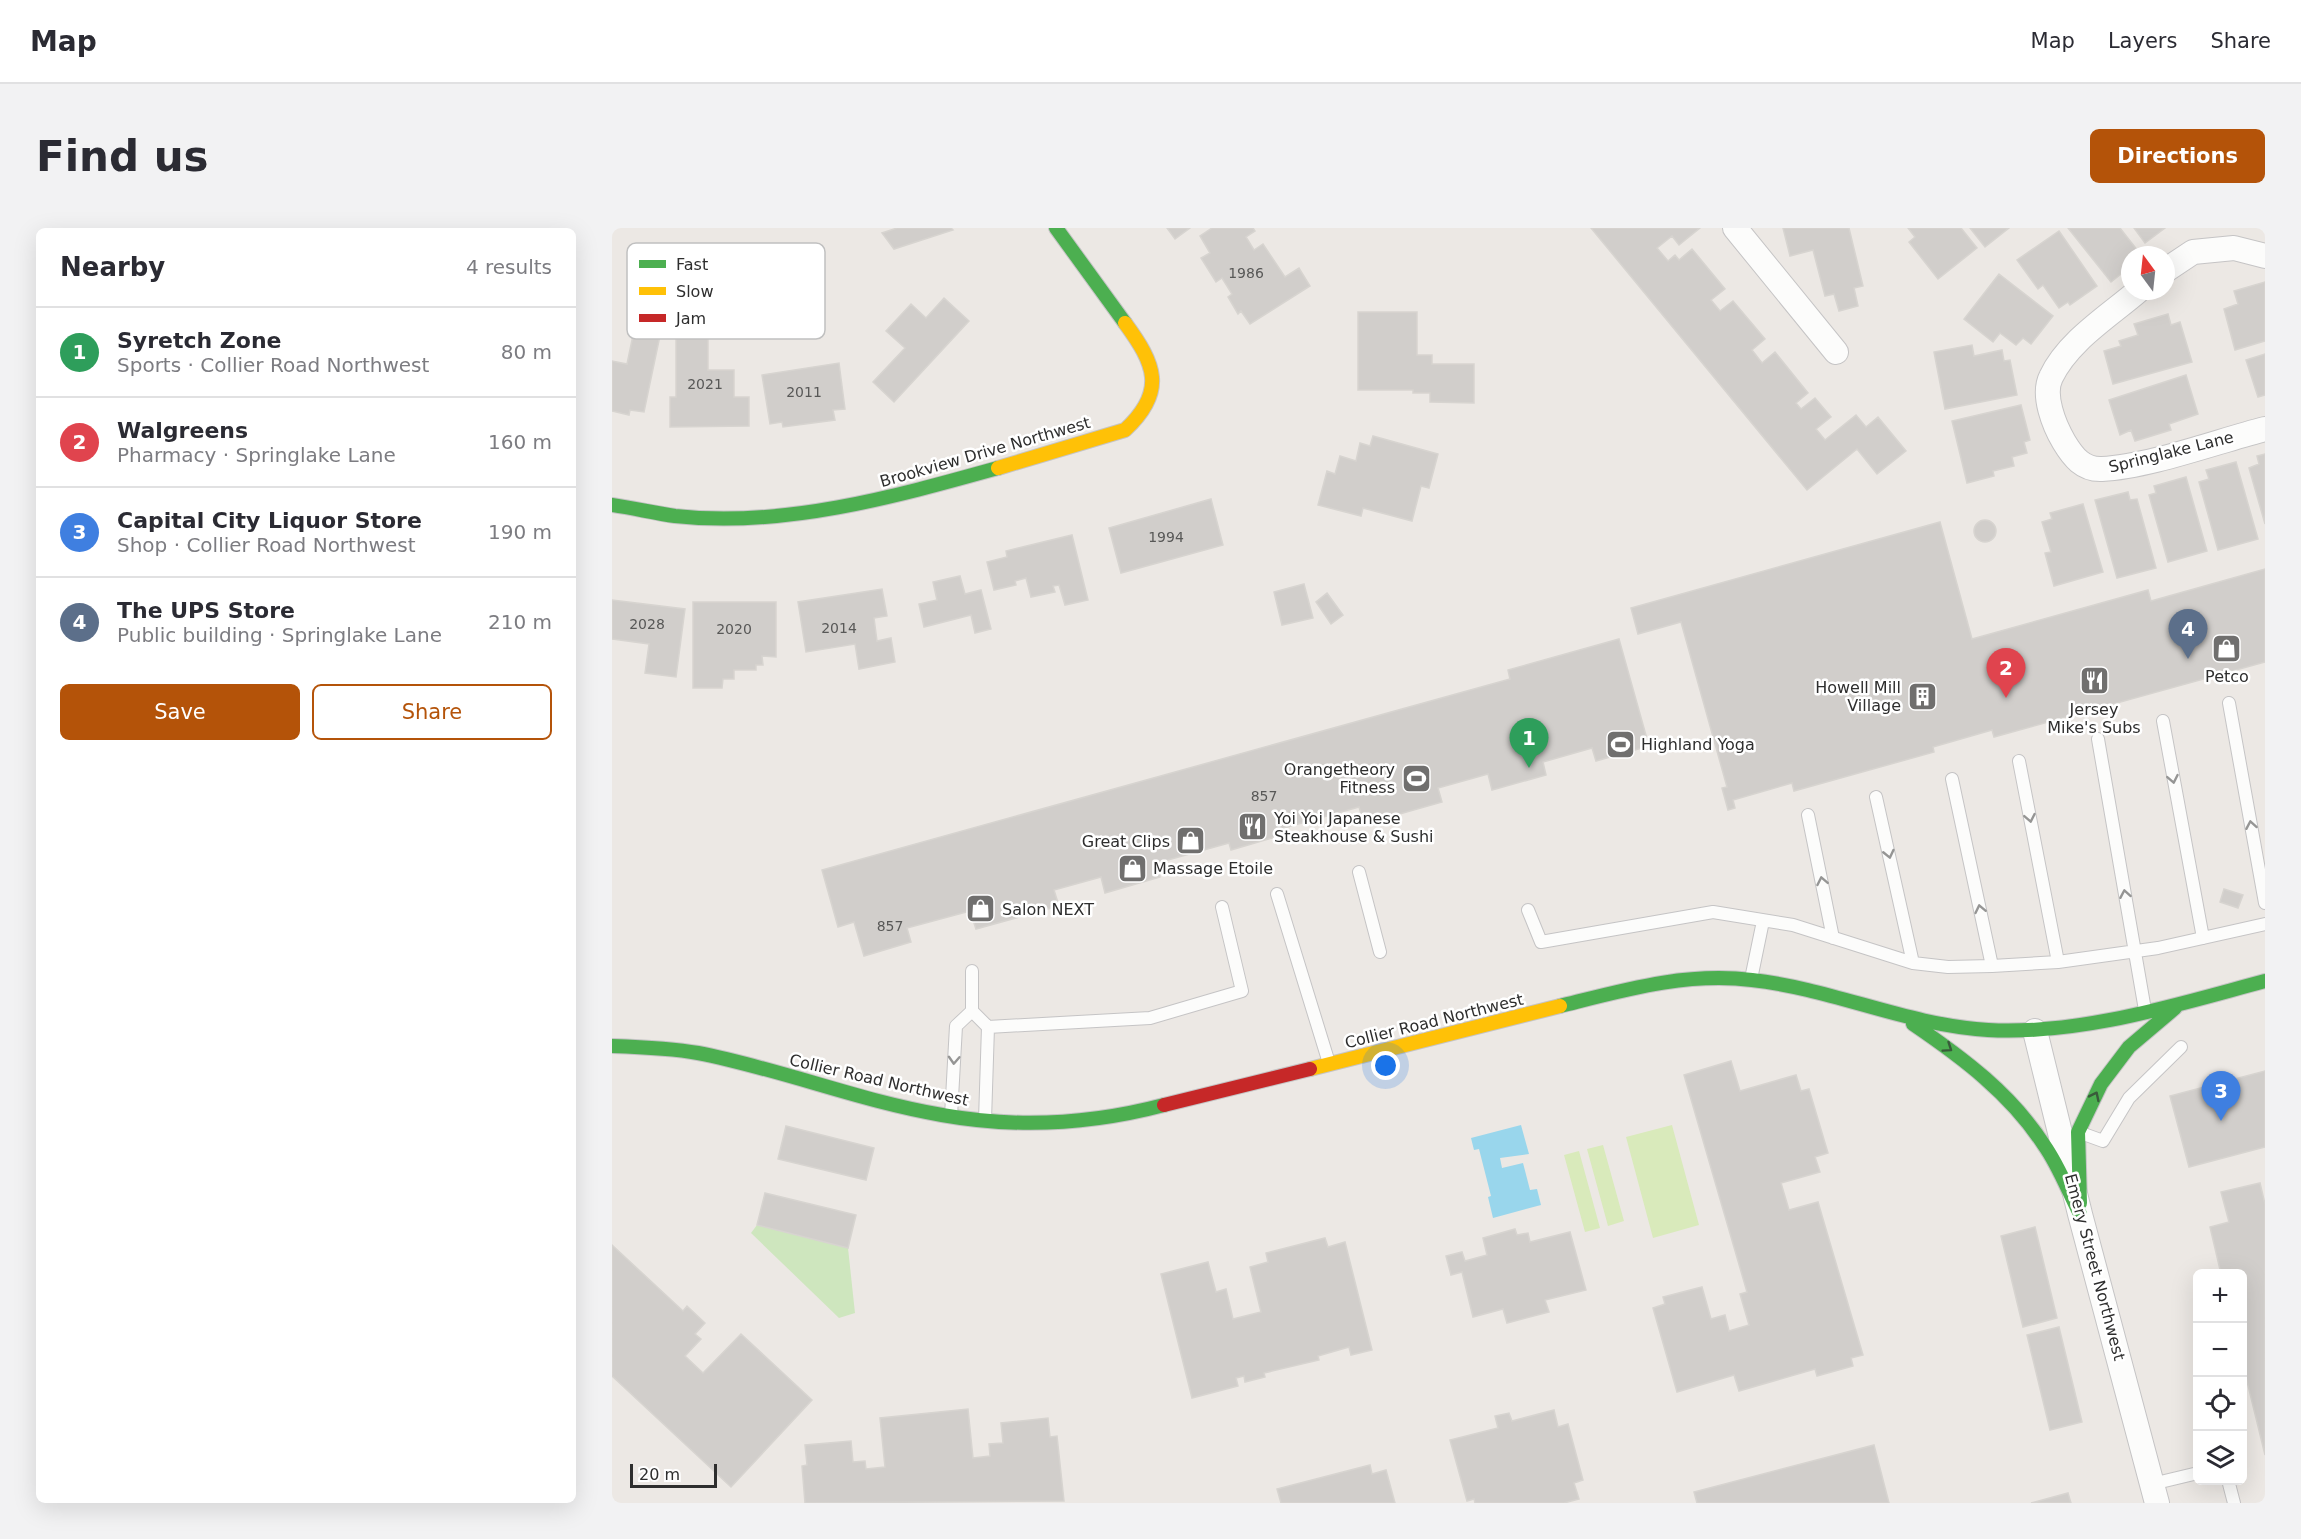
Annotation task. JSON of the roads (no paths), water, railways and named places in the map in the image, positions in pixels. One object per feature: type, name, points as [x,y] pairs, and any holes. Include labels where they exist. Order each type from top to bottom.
[{"type":"street","name":"Brookview Drive Northwest","points":[[612,505],[674,515],[732,518],[792,515],[875,500],[1125,430],[1142,416],[1152,396],[1154,372],[1146,352],[1056,228]]},
{"type":"street","points":[[1735,228],[1748,237],[1836,352]]},
{"type":"street","points":[[2175,264],[2193,252],[2234,248],[2265,256]]},
{"type":"street","name":"Springlake Lane","points":[[2128,300],[2073,347],[2050,378],[2050,405],[2058,432],[2071,453],[2085,467],[2101,469],[2139,463],[2265,429]]},
{"type":"street","name":"Collier Road Northwest","points":[[612,1046],[693,1052],[951,1116],[985,1121],[1050,1124],[1096,1120],[1142,1112],[1660,981],[1707,978],[1750,980],[1795,987],[1948,1026],[2035,1031],[2109,1021],[2265,981]]},
{"type":"street","points":[[2080,1214],[2078,1132],[2101,1084],[2129,1047],[2182,1002]]},
{"type":"street","points":[[1900,1015],[1968,1061],[2011,1101],[2040,1138],[2080,1214]]},
{"type":"street","name":"Emery Street Northwest","points":[[2035,1031],[2080,1214],[2155,1494]]},
{"type":"lane","points":[[2229,703],[2265,903]]},
{"type":"lane","points":[[2163,721],[2203,938]]},
{"type":"lane","points":[[2098,739],[2146,1012]]},
{"type":"lane","points":[[2019,761],[2058,962]]},
{"type":"lane","points":[[1952,779],[1992,966]]},
{"type":"lane","points":[[1876,797],[1913,963]]},
{"type":"lane","points":[[1808,815],[1833,938]]},
{"type":"lane","points":[[1359,872],[1380,952]]},
{"type":"lane","points":[[1277,894],[1329,1064]]},
{"type":"lane","points":[[988,1027],[1150,1018],[1242,991],[1222,908]]},
{"type":"lane","points":[[1528,909],[1541,942],[1713,912],[1793,925],[1913,963],[1948,967],[2058,962],[2134,951],[2265,924]]},
{"type":"lane","points":[[1750,980],[1763,921]]},
{"type":"lane","points":[[972,971],[972,1011],[988,1027],[985,1121]]},
{"type":"lane","points":[[951,1116],[956,1026],[972,1011]]},
{"type":"lane","points":[[2078,1132],[2103,1141],[2128,1098],[2181,1047]]},
{"type":"lane","points":[[2155,1494],[2193,1475]]},
{"type":"lane","points":[[2229,1485],[2234,1503]]},
{"type":"water","points":[[1521,1125],[1529,1154],[1500,1158],[1502,1168],[1523,1163],[1530,1190],[1537,1189],[1541,1205],[1493,1218],[1488,1197],[1491,1196],[1479,1149],[1474,1150],[1471,1138]]},
{"type":"place","name":"Petco","points":[[2227,648]]},
{"type":"place","name":"The UPS Store","points":[[2188,659]]},
{"type":"place","name":"Jersey Mike's Subs","points":[[2094,681]]},
{"type":"place","name":"Howell Mill Village","points":[[1922,696]]},
{"type":"place","name":"Walgreens","points":[[2006,698]]},
{"type":"place","name":"Highland Yoga","points":[[1620,744]]},
{"type":"place","name":"Syretch Zone","points":[[1529,768]]},
{"type":"place","name":"Orangetheory Fitness","points":[[1416,778]]},
{"type":"place","name":"Yoi Yoi Japanese Steakhouse & Sushi","points":[[1253,827]]},
{"type":"place","name":"Great Clips","points":[[1191,841]]},
{"type":"place","name":"Massage Etoile","points":[[1132,868]]},
{"type":"place","name":"Salon NEXT","points":[[981,909]]},
{"type":"place","name":"Capital City Liquor Store","points":[[2221,1121]]}]
